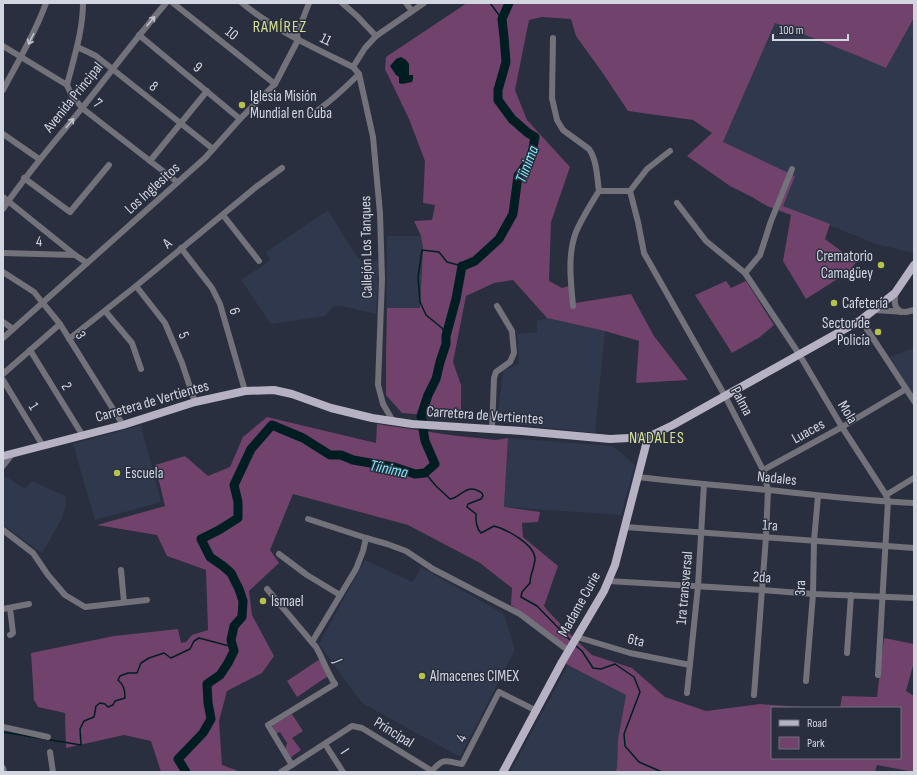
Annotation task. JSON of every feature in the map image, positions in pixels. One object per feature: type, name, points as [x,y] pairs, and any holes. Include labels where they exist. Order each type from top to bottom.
[{"type":"main road","name":"Carretera de Vertientes","points":[[3,456],[83,436],[195,402],[245,390],[274,390],[292,394],[331,408],[372,418],[412,424],[610,439],[648,437],[673,425],[861,320],[895,293],[914,265]]},
{"type":"main road","name":"Madame Curie","points":[[503,772],[573,644],[604,591],[615,565],[648,437]]},
{"type":"street","points":[[3,90],[28,45],[46,3]]},
{"type":"street","points":[[67,85],[77,47],[83,14],[83,3]]},
{"type":"street","name":"Avenida Principal","points":[[3,209],[39,159],[166,3]]},
{"type":"street","name":"10","points":[[173,3],[275,84]]},
{"type":"street","name":"11","points":[[242,3],[278,30],[357,71]]},
{"type":"street","name":"Los Inglesitos","points":[[3,338],[205,158],[240,119],[275,84],[298,40],[297,34],[309,3]]},
{"type":"street","points":[[342,3],[376,36]]},
{"type":"street","points":[[406,3],[412,11]]},
{"type":"street","points":[[311,115],[342,91],[357,71],[365,48],[376,36],[424,3]]},
{"type":"street","name":"9","points":[[139,35],[240,119]]},
{"type":"street","points":[[553,38],[552,98],[557,120],[562,130],[589,149],[592,153],[599,191],[579,225],[573,243],[570,272],[573,306]]},
{"type":"street","name":"7","points":[[3,46],[67,85],[71,94],[82,108],[177,182]]},
{"type":"street","name":"8","points":[[77,47],[96,56],[213,149]]},
{"type":"street","name":"Callejón Los Tanques","points":[[357,71],[373,138],[380,213],[382,279],[378,385],[383,404],[393,421]]},
{"type":"street","points":[[150,161],[207,91]]},
{"type":"street","points":[[3,134],[39,159]]},
{"type":"street","points":[[599,191],[630,191],[647,169],[670,151]]},
{"type":"street","points":[[24,178],[70,212],[109,165]]},
{"type":"street","name":"A","points":[[69,339],[256,187],[282,168]]},
{"type":"street","points":[[745,273],[760,255],[792,169]]},
{"type":"street","name":"Palma","points":[[630,191],[644,253],[725,396],[763,470],[768,490],[766,538],[754,695]]},
{"type":"street","points":[[3,196],[75,255],[87,263]]},
{"type":"street","name":"Mola","points":[[677,203],[706,241],[745,273],[799,354],[842,427],[887,498]]},
{"type":"street","points":[[223,214],[259,261]]},
{"type":"street","name":"6","points":[[181,248],[212,288],[220,304],[245,390]]},
{"type":"street","name":"4","points":[[3,253],[75,255]]},
{"type":"street","name":"3","points":[[3,272],[34,292],[60,324],[123,425]]},
{"type":"street","name":"5","points":[[136,286],[165,323],[182,363],[195,402]]},
{"type":"street","points":[[895,293],[896,308],[901,312]]},
{"type":"street","points":[[492,429],[494,378],[496,372],[510,362],[514,353],[512,331],[497,306]]},
{"type":"street","points":[[874,310],[901,312],[914,310]]},
{"type":"street","points":[[105,311],[132,343],[141,369]]},
{"type":"street","points":[[861,320],[914,401]]},
{"type":"street","points":[[3,322],[13,329]]},
{"type":"street","points":[[3,374],[60,324]]},
{"type":"street","name":"2","points":[[30,350],[83,436]]},
{"type":"street","name":"1","points":[[3,380],[43,446]]},
{"type":"street","name":"Luaces","points":[[763,470],[842,427],[906,389]]},
{"type":"street","points":[[3,466],[13,453]]},
{"type":"street","name":"Nadales","points":[[637,476],[818,496],[887,498],[914,502]]},
{"type":"street","points":[[878,675],[886,546],[887,498],[914,478]]},
{"type":"street","name":"1ra transversal","points":[[687,693],[698,586],[704,484]]},
{"type":"street","name":"3ra","points":[[806,680],[813,594],[814,541],[818,496]]},
{"type":"street","points":[[308,518],[406,551],[433,569],[520,614],[573,644]]},
{"type":"street","name":"1ra","points":[[625,527],[914,548]]},
{"type":"street","points":[[3,530],[33,553],[65,596],[85,606],[147,600]]},
{"type":"street","points":[[267,589],[312,642],[356,569],[366,538]]},
{"type":"street","points":[[279,554],[340,595]]},
{"type":"street","points":[[121,570],[124,602]]},
{"type":"street","name":"2da","points":[[608,581],[813,594],[914,598]]},
{"type":"street","points":[[847,653],[851,595]]},
{"type":"street","points":[[10,635],[13,633],[6,608],[29,604]]},
{"type":"street","name":"J","points":[[292,765],[268,725],[335,684],[329,675],[322,656],[312,642]]},
{"type":"street","name":"6ta","points":[[573,644],[630,653],[690,665]]},
{"type":"street","name":"4","points":[[432,772],[440,762],[444,761],[462,764],[499,692],[537,711]]},
{"type":"street","name":"Principal","points":[[281,772],[352,726],[362,728],[432,772]]},
{"type":"street","points":[[3,727],[48,737]]},
{"type":"street","name":"I","points":[[325,744],[343,772]]},
{"type":"street","points":[[50,752],[53,772]]},
{"type":"street","points":[[3,768],[4,772]]},
{"type":"shaded area","points":[[914,19],[913,253],[876,244],[783,206],[723,143],[775,23],[886,68]]},
{"type":"shaded area","points":[[401,57],[409,64],[409,75],[413,75],[412,82],[402,84],[399,83],[399,77],[390,66],[396,59]]},
{"type":"shaded area","points":[[328,210],[353,251],[362,262],[380,260],[376,314],[342,306],[334,306],[325,316],[271,324],[241,280],[270,261],[266,252]]},
{"type":"shaded area","points":[[387,236],[421,236],[423,248],[420,309],[387,308]]},
{"type":"shaded area","points":[[547,318],[605,331],[595,433],[497,422],[503,371],[519,364],[517,334],[537,332],[537,321]]},
{"type":"shaded area","points":[[914,348],[914,396],[890,357]]},
{"type":"shaded area","name":"Escuela","points":[[141,425],[161,502],[95,520],[73,444]]},
{"type":"shaded area","points":[[508,438],[613,446],[635,465],[621,515],[504,507]]},
{"type":"shaded area","points":[[3,475],[25,489],[32,481],[65,496],[66,505],[61,520],[42,553],[3,525]]},
{"type":"shaded area","name":"Almacenes CIMEX","points":[[365,560],[413,582],[421,567],[504,614],[515,650],[460,757],[362,703],[319,644]]},
{"type":"shaded area","points":[[568,665],[626,695],[618,739],[617,768],[615,772],[510,772]]},
{"type":"green space","points":[[467,3],[914,3],[914,18],[886,68],[775,23],[723,142],[795,176],[783,206],[830,224],[825,239],[856,262],[850,271],[806,299],[783,261],[791,215],[767,206],[730,186],[687,156],[712,133],[693,120],[628,111],[576,36],[571,19],[542,17],[529,20],[515,90],[527,120],[570,167],[551,222],[549,281],[562,288],[572,285],[575,303],[631,294],[654,336],[688,380],[636,383],[639,341],[605,331],[547,318],[513,280],[494,283],[466,296],[453,362],[461,385],[461,418],[402,413],[386,395],[387,308],[420,308],[423,248],[421,236],[414,221],[432,220],[435,205],[423,203],[425,161],[409,119],[385,69],[386,57]]},
{"type":"green space","points":[[726,281],[731,288],[746,281],[774,325],[760,337],[732,353],[695,295]]},
{"type":"green space","points":[[267,417],[376,443],[377,424],[496,440],[508,438],[504,507],[540,512],[538,522],[522,523],[523,537],[558,566],[544,606],[592,655],[632,668],[665,697],[706,711],[760,704],[802,707],[771,707],[771,759],[901,759],[901,707],[840,707],[842,696],[877,697],[884,638],[914,644],[914,662],[906,691],[914,696],[914,772],[877,765],[875,772],[615,772],[617,768],[618,739],[626,695],[562,662],[568,649],[511,605],[512,588],[480,563],[408,525],[293,494],[270,550],[279,563],[249,591],[252,615],[274,656],[262,673],[227,691],[219,721],[222,765],[241,772],[161,772],[151,741],[124,735],[66,748],[65,713],[38,707],[34,700],[31,653],[114,636],[178,629],[181,643],[186,642],[192,635],[208,630],[206,570],[167,556],[157,535],[97,525],[165,506],[155,465],[185,456],[208,476],[230,467],[243,437]]},
{"type":"green space","points":[[320,659],[328,676],[297,697],[287,681]]},
{"type":"green space","points":[[292,714],[303,731],[292,738],[301,750],[290,758],[285,750],[287,743],[280,732],[276,734],[273,729],[273,725]]},
{"type":"waterway","name":"Tíinima","points":[[490,3],[502,19]]},
{"type":"waterway","name":"Tíinima","points":[[186,772],[178,759],[203,733],[211,719],[207,684],[220,675],[228,663],[234,651],[231,640],[234,626],[242,617],[243,601],[231,573],[210,557],[201,539],[238,518],[238,502],[234,485],[251,449],[272,425],[303,438],[330,455],[341,455],[353,460],[394,467],[415,474],[425,473],[435,464],[425,441],[421,416],[428,395],[436,379],[446,344],[446,336],[456,299],[462,266],[475,261],[499,239],[513,214],[518,176],[531,158],[535,137],[512,119],[498,100],[498,90],[506,62],[502,19],[509,3]]},
{"type":"waterway","points":[[446,336],[442,328],[426,315],[420,302],[418,277],[422,250],[439,252],[447,262],[462,266]]},
{"type":"waterway","points":[[425,473],[450,499],[464,491],[472,489],[482,493],[483,496],[481,499],[468,504],[467,507],[476,514],[476,522],[479,531],[481,533],[494,526],[519,538],[530,548],[535,561],[530,583],[522,592],[521,597],[537,606],[571,641]]},
{"type":"waterway","points":[[3,732],[81,745],[80,729],[84,721],[94,717],[96,706],[100,703],[105,704],[108,707],[113,705],[115,701],[125,698],[124,688],[118,680],[120,676],[128,673],[137,673],[141,663],[149,658],[164,653],[171,658],[190,649],[194,641],[199,638],[233,647]]},
{"type":"waterway","points":[[575,645],[582,651],[593,668],[601,669],[615,664],[634,677],[640,692],[624,734],[625,746],[639,762],[662,772]]},
{"type":"place","name":"Iglesia Misión Mundial en Cuba","points":[[242,105]]},
{"type":"place","name":"Crematorio Camagüey","points":[[881,265]]},
{"type":"place","name":"Cafetería","points":[[834,303]]},
{"type":"place","name":"Sector de Policía","points":[[878,332]]},
{"type":"place","name":"Escuela","points":[[117,473]]},
{"type":"place","name":"Ismael","points":[[263,601]]},
{"type":"place","name":"Almacenes CIMEX","points":[[422,676]]},
{"type":"district","name":"RAMÍREZ","points":[[280,26]]},
{"type":"district","name":"NADALES","points":[[657,437]]}]
